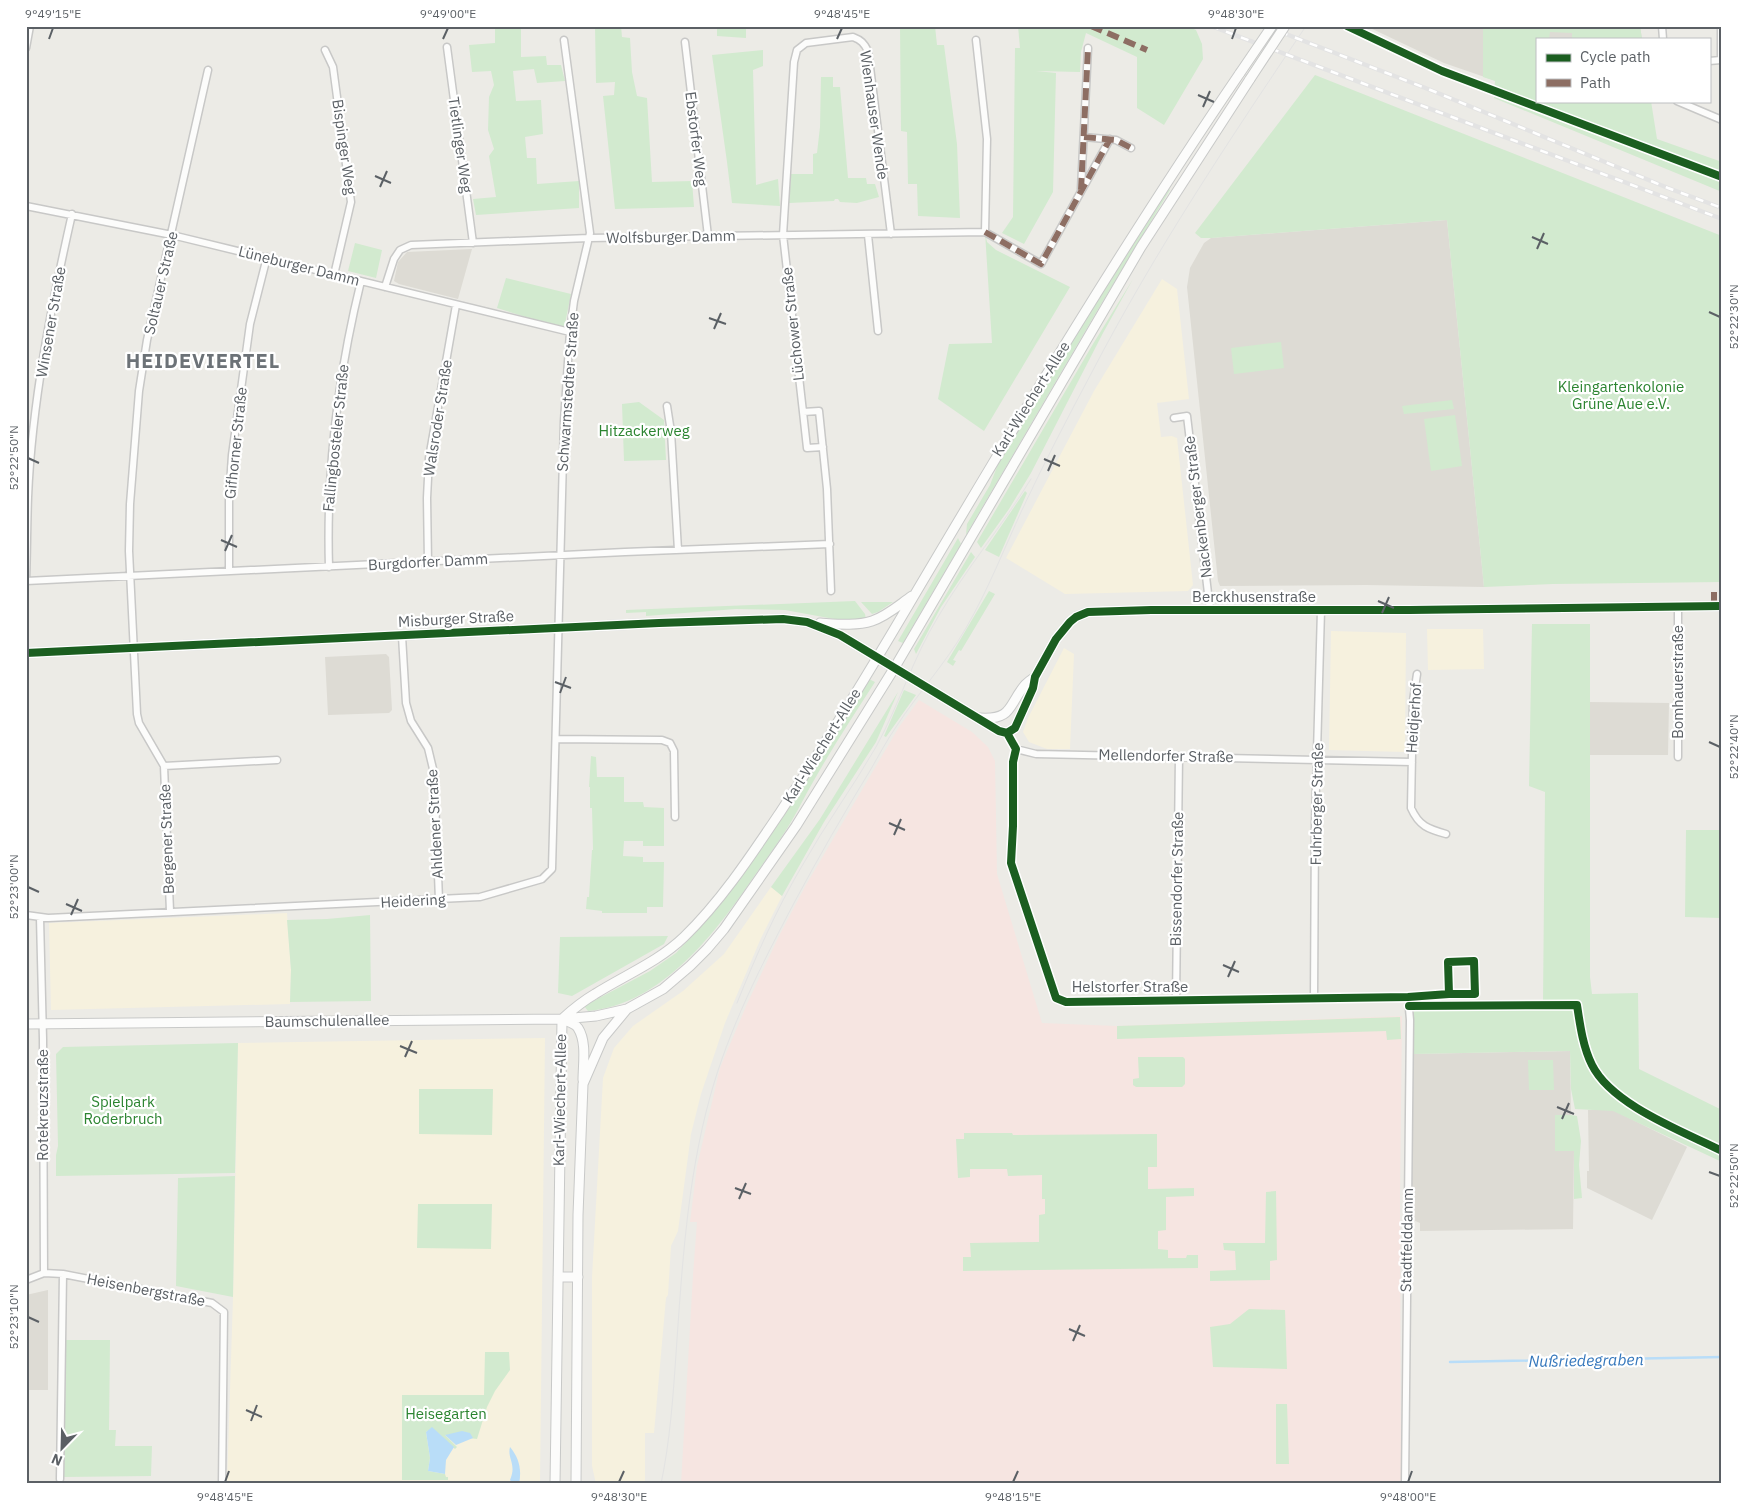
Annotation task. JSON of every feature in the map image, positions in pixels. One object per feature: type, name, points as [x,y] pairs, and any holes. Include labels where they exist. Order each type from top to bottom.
[{"type":"main road","name":"Karl-Wiechert-Allee","points":[[555,1484],[562,1019],[595,994],[662,956],[684,937],[720,897],[788,801],[878,657],[1000,451],[1110,271],[1272,26]]},
{"type":"main road","name":"Karl-Wiechert-Allee","points":[[576,1484],[578,1215],[583,1084],[603,1038],[627,1009],[670,983],[690,966],[724,929],[796,826],[895,667],[1126,273],[1203,149],[1286,26]]},
{"type":"main road","points":[[807,622],[849,624],[872,621],[887,614],[916,592]]},
{"type":"main road","name":"Berckhusenstraße","points":[[1007,733],[1015,728],[1033,688],[1035,677],[1061,633],[1070,622],[1084,613],[1129,610],[1722,606]]},
{"type":"main road","name":"Misburger Straße","points":[[26,653],[770,618],[807,622],[840,635],[878,657]]},
{"type":"main road","points":[[878,657],[999,731],[1007,733]]},
{"type":"main road","name":"Berckhusenstraße","points":[[977,718],[994,718],[1007,713],[1025,684],[1035,677]]},
{"type":"main road","name":"Baumschulenallee","points":[[26,1024],[562,1019],[596,1016],[627,1009]]},
{"type":"main road","points":[[562,1019],[573,1023],[578,1028],[581,1036],[583,1047],[583,1084]]},
{"type":"main road","points":[[558,1277],[578,1277]]},
{"type":"street","points":[[26,48],[30,26]]},
{"type":"street","points":[[1710,61],[1721,60],[1721,26]]},
{"type":"street","name":"Wienhauser Wende","points":[[783,235],[794,56],[797,50],[806,43],[846,37],[859,39],[868,51],[890,234]]},
{"type":"street","name":"Schwarmstedter Straße","points":[[559,628],[562,454],[570,332],[574,301],[590,233],[564,40]]},
{"type":"street","points":[[976,40],[987,139],[985,232],[1041,264],[1110,139]]},
{"type":"street","name":"Ebstorfer Weg","points":[[685,42],[708,236]]},
{"type":"street","name":"Tietlinger Weg","points":[[447,47],[474,243]]},
{"type":"street","points":[[1080,193],[1088,48]]},
{"type":"street","name":"Bispinger Weg","points":[[325,50],[333,67],[351,202],[334,274]]},
{"type":"street","name":"Soltauer Straße","points":[[133,648],[129,577],[130,504],[139,391],[147,340],[208,70]]},
{"type":"street","points":[[1679,102],[1722,120]]},
{"type":"street","points":[[1084,137],[1116,140],[1132,148]]},
{"type":"street","name":"Lüneburger Damm","points":[[26,206],[172,235],[570,332]]},
{"type":"street","name":"Winsener Straße","points":[[26,581],[28,496],[36,410],[45,347],[72,214]]},
{"type":"street","name":"Wolfsburger Damm","points":[[385,287],[394,259],[400,250],[411,245],[589,238],[985,232]]},
{"type":"street","name":"Lüchower Straße","points":[[783,235],[807,448],[823,447]]},
{"type":"street","points":[[868,235],[878,332]]},
{"type":"street","name":"Gifhorner Straße","points":[[229,571],[229,500],[232,455],[250,324],[267,258]]},
{"type":"street","name":"Fallingbosteler Straße","points":[[329,567],[328,530],[335,422],[349,329],[361,281]]},
{"type":"street","name":"Walsroder Straße","points":[[428,562],[427,498],[429,458],[456,305]]},
{"type":"street","points":[[667,406],[671,432],[678,550]]},
{"type":"street","points":[[803,412],[818,411],[827,489],[831,591]]},
{"type":"street","name":"Nackenberger Straße","points":[[1174,418],[1187,416],[1210,610]]},
{"type":"street","name":"Burgdorfer Damm","points":[[26,581],[830,544]]},
{"type":"street","name":"Bomhauerstraße","points":[[1678,606],[1678,757]]},
{"type":"street","name":"Fuhrberger Straße","points":[[1314,998],[1315,824],[1321,610]]},
{"type":"street","name":"Heidering","points":[[26,915],[40,918],[439,900],[480,897],[542,879],[552,869],[559,628]]},
{"type":"street","name":"Ahldener Straße","points":[[402,636],[406,703],[411,721],[428,748],[434,773],[439,900]]},
{"type":"street","name":"Bergener Straße","points":[[133,648],[139,723],[164,766],[170,912]]},
{"type":"street","name":"Heidjerhof","points":[[1417,674],[1413,701],[1411,808],[1418,822],[1428,828],[1446,834]]},
{"type":"street","points":[[1007,733],[1016,749]]},
{"type":"street","points":[[556,739],[662,740],[670,743],[674,751],[674,817]]},
{"type":"street","name":"Mellendorfer Straße","points":[[1016,749],[1036,754],[1318,759]]},
{"type":"street","name":"Helstorfer Straße","points":[[1016,749],[1013,762],[1011,863],[1056,998],[1066,1002],[1176,1001],[1475,994],[1474,961],[1448,962],[1449,994]]},
{"type":"street","name":"Bissendorfer Straße","points":[[1176,1001],[1179,756]]},
{"type":"street","name":"Heidjerhof","points":[[1318,759],[1412,762]]},
{"type":"street","name":"Bergener Straße","points":[[164,766],[277,760]]},
{"type":"street","name":"Rotekreuzstraße","points":[[40,918],[44,1273]]},
{"type":"street","name":"Stadtfelddamm","points":[[1405,1484],[1410,1020],[1408,997]]},
{"type":"street","points":[[26,1280],[44,1273]]},
{"type":"street","name":"Heisenbergstraße","points":[[44,1273],[63,1274],[212,1302],[224,1312],[222,1484]]},
{"type":"street","points":[[60,1479],[63,1274]]},
{"type":"shaded area","points":[[1366,26],[1640,26],[1642,38],[1536,38],[1536,95],[1444,63]]},
{"type":"shaded area","points":[[1447,220],[1484,587],[1366,585],[1220,586],[1187,287],[1190,268],[1204,243],[1211,238]]},
{"type":"shaded area","points":[[472,249],[458,299],[399,284],[394,281],[398,262],[407,252]]},
{"type":"shaded area","points":[[1162,279],[1177,289],[1189,399],[1157,403],[1161,437],[1172,436],[1177,438],[1193,585],[1188,591],[1065,594],[1006,558],[1094,391]]},
{"type":"shaded area","points":[[1427,629],[1483,629],[1484,669],[1428,670]]},
{"type":"shaded area","points":[[1331,631],[1406,633],[1405,752],[1329,750]]},
{"type":"shaded area","points":[[1064,648],[1074,654],[1070,749],[1047,749],[1029,742],[1023,732],[1028,718]]},
{"type":"shaded area","points":[[386,654],[389,657],[392,710],[389,713],[328,715],[325,657]]},
{"type":"shaded area","points":[[919,700],[972,732],[988,747],[995,761],[997,874],[1042,1023],[1117,1026],[1402,1016],[1400,1197],[1401,1484],[681,1484],[697,1222],[690,1222],[697,1166],[720,1068],[747,1004],[779,936],[806,885],[899,727]]},
{"type":"shaded area","points":[[1590,702],[1669,703],[1668,755],[1590,755]]},
{"type":"shaded area","points":[[771,887],[782,896],[761,938],[725,1023],[701,1094],[691,1134],[678,1231],[671,1246],[654,1433],[645,1433],[645,1484],[596,1484],[592,1466],[592,1277],[603,1078],[614,1048],[633,1026],[683,991],[724,954]]},
{"type":"shaded area","points":[[287,913],[291,970],[290,1004],[51,1010],[49,923]]},
{"type":"shaded area","points":[[545,1038],[540,1484],[227,1484],[238,1043]]},
{"type":"shaded area","points":[[1570,1051],[1571,1115],[1555,1115],[1555,1150],[1574,1151],[1573,1229],[1420,1231],[1420,1223],[1413,1220],[1412,1217],[1413,1054]]},
{"type":"shaded area","points":[[1588,1110],[1613,1110],[1687,1147],[1652,1220],[1587,1188],[1587,1171],[1589,1171]]},
{"type":"shaded area","points":[[48,1290],[48,1390],[26,1390],[26,1295]]},
{"type":"green space","points":[[495,26],[521,26],[521,57],[546,56],[547,65],[561,65],[565,81],[537,83],[534,69],[513,71],[516,101],[541,100],[543,134],[525,137],[527,158],[536,158],[537,184],[579,181],[579,208],[476,215],[473,199],[496,197],[489,156],[494,149],[488,130],[489,97],[494,85],[491,71],[472,72],[469,45],[495,43]]},
{"type":"green space","points":[[595,26],[621,26],[622,37],[630,38],[632,72],[637,96],[647,98],[652,182],[692,181],[694,207],[615,209],[603,96],[614,95],[615,82],[596,83]]},
{"type":"green space","points":[[717,26],[746,26],[746,38],[717,36]]},
{"type":"green space","points":[[900,26],[935,26],[937,45],[944,45],[957,144],[960,218],[918,216],[917,184],[908,184],[907,132],[901,131]]},
{"type":"green space","points":[[1018,26],[1187,26],[1196,30],[1202,44],[1203,59],[1164,125],[1137,108],[1137,57],[1086,33],[1081,52],[1080,72],[1036,71],[1056,73],[1053,192],[1024,244],[1002,233],[1013,217],[1015,48],[1020,48]]},
{"type":"green space","points":[[1483,26],[1640,26],[1642,38],[1572,38],[1572,33],[1550,32],[1549,38],[1536,38],[1536,102],[1651,102],[1657,139],[1722,162],[1722,192],[1494,98],[1495,81],[1483,77]]},
{"type":"green space","points":[[763,50],[763,66],[753,70],[756,185],[778,179],[780,206],[732,203],[712,55]]},
{"type":"green space","name":"Kleingartenkolonie Grüne Aue e.V.","points":[[1315,75],[1722,236],[1722,582],[1553,584],[1484,587],[1447,220],[1211,238],[1201,238],[1195,233]]},
{"type":"green space","points":[[821,77],[833,77],[833,87],[840,87],[848,178],[866,178],[867,184],[875,184],[879,197],[857,203],[840,202],[838,199],[835,199],[834,201],[789,203],[791,174],[813,174],[813,154],[817,153],[820,127]]},
{"type":"green space","points":[[1169,189],[966,535],[967,524],[990,485],[1000,459],[1095,304]]},
{"type":"green space","points":[[985,232],[987,242],[996,250],[1070,287],[984,431],[938,399],[949,344],[992,343]]},
{"type":"green space","points":[[355,243],[382,250],[376,278],[348,271]]},
{"type":"green space","points":[[506,278],[571,294],[564,329],[497,308]]},
{"type":"green space","points":[[1133,279],[1031,473],[1009,509],[981,548],[977,542]]},
{"type":"green space","points":[[1281,342],[1284,368],[1234,374],[1231,348]]},
{"type":"green space","points":[[1452,400],[1454,409],[1404,414],[1402,406]]},
{"type":"green space","name":"Hitzackerweg","points":[[639,402],[664,420],[666,460],[624,461],[622,404]]},
{"type":"green space","points":[[1455,415],[1462,466],[1431,471],[1424,419]]},
{"type":"green space","points":[[1025,491],[1027,493],[999,557],[985,550]]},
{"type":"green space","points":[[958,538],[961,544],[903,643],[898,641]]},
{"type":"green space","points":[[971,552],[975,557],[941,607],[916,654],[914,649]]},
{"type":"green space","points":[[989,591],[995,594],[961,651],[959,650],[953,660],[956,661],[953,666],[947,662]]},
{"type":"green space","points":[[855,601],[865,614],[866,619],[845,621],[785,610],[736,609],[646,616],[646,612],[626,613],[626,610]]},
{"type":"green space","points":[[861,602],[893,602],[872,614]]},
{"type":"green space","points":[[1532,624],[1590,624],[1590,977],[1592,994],[1638,993],[1639,1069],[1722,1110],[1722,1162],[1613,1111],[1575,1109],[1571,1089],[1570,1051],[1413,1054],[1414,1000],[1543,1001],[1545,792],[1529,786]]},
{"type":"green space","points":[[869,679],[875,682],[810,787],[787,829],[740,897],[705,941],[685,962],[663,980],[640,995],[615,1006],[588,1011],[584,1006],[650,971],[676,953],[692,936],[737,882]]},
{"type":"green space","points":[[904,690],[916,695],[886,737],[884,736]]},
{"type":"green space","points":[[898,692],[876,742],[824,822],[782,896],[771,887],[820,819]]},
{"type":"green space","points":[[591,756],[596,757],[597,777],[624,777],[624,802],[643,802],[644,807],[664,808],[664,846],[643,846],[643,841],[624,841],[623,856],[643,857],[643,862],[664,862],[663,907],[647,907],[647,913],[602,913],[602,911],[586,909],[587,897],[589,897],[593,850],[592,808],[590,808],[589,787]]},
{"type":"green space","points":[[1686,830],[1720,830],[1720,918],[1685,917]]},
{"type":"green space","points":[[370,915],[371,1001],[290,1002],[291,970],[287,920]]},
{"type":"green space","points":[[668,936],[664,944],[572,996],[558,993],[560,937]]},
{"type":"green space","points":[[1400,1017],[1401,1039],[1387,1040],[1386,1031],[1117,1039],[1117,1026]]},
{"type":"green space","name":"Spielpark Roderbruch","points":[[238,1043],[235,1173],[56,1176],[58,1146],[56,1054],[63,1047]]},
{"type":"green space","points":[[1138,1057],[1183,1057],[1185,1059],[1185,1084],[1182,1087],[1136,1087],[1133,1085],[1133,1079],[1139,1078]]},
{"type":"green space","points":[[1528,1060],[1553,1060],[1554,1090],[1529,1090]]},
{"type":"green space","points":[[419,1089],[493,1089],[492,1135],[419,1134]]},
{"type":"green space","points":[[1555,1115],[1577,1116],[1581,1141],[1579,1165],[1582,1198],[1574,1199],[1574,1151],[1555,1151]]},
{"type":"green space","points":[[964,1133],[1012,1133],[1013,1135],[1157,1134],[1157,1167],[1148,1167],[1148,1189],[1194,1188],[1194,1196],[1166,1197],[1166,1230],[1158,1231],[1158,1249],[1168,1250],[1168,1258],[1186,1258],[1187,1255],[1198,1255],[1198,1268],[963,1271],[963,1257],[971,1257],[970,1243],[1039,1242],[1039,1215],[1045,1214],[1045,1199],[1042,1199],[1042,1175],[1008,1176],[1007,1169],[970,1169],[970,1177],[958,1178],[956,1139],[964,1139]]},
{"type":"green space","points":[[235,1176],[233,1297],[176,1286],[178,1178]]},
{"type":"green space","points":[[1276,1191],[1277,1260],[1270,1261],[1270,1280],[1210,1281],[1210,1271],[1236,1270],[1235,1251],[1224,1250],[1223,1243],[1265,1243],[1266,1192]]},
{"type":"green space","points":[[418,1204],[492,1204],[491,1249],[417,1248]]},
{"type":"green space","points":[[1249,1309],[1285,1310],[1287,1369],[1213,1367],[1210,1327],[1230,1324]]},
{"type":"green space","points":[[66,1340],[110,1340],[109,1430],[116,1430],[115,1446],[152,1446],[151,1476],[64,1477]]},
{"type":"green space","name":"Heisegarten","points":[[485,1352],[509,1352],[510,1370],[495,1391],[487,1407],[477,1439],[445,1435],[457,1447],[455,1449],[432,1428],[426,1432],[430,1458],[428,1471],[445,1474],[448,1480],[402,1480],[402,1395],[484,1395]]},
{"type":"green space","points":[[1276,1404],[1287,1404],[1289,1464],[1276,1464]]},
{"type":"water","points":[[432,1427],[454,1447],[446,1460],[445,1474],[428,1471],[430,1458],[426,1432]]},
{"type":"water","points":[[462,1431],[470,1433],[473,1438],[456,1445],[445,1435]]},
{"type":"water","points":[[510,1447],[516,1455],[519,1464],[519,1484],[513,1484],[510,1480],[513,1470],[509,1451]]},
{"type":"waterway","name":"Nußriedegraben","points":[[1450,1362],[1722,1357]]},
{"type":"tram line","points":[[661,1484],[671,1419],[683,1257],[696,1160],[710,1097],[726,1046],[736,1022],[770,950],[831,836],[886,742],[950,653],[974,614],[1047,458],[1141,283],[1222,153],[1306,26]]},
{"type":"tram line","points":[[737,1003],[775,916],[811,851],[876,747],[929,633],[960,582],[1031,479]]},
{"type":"railway","points":[[1211,26],[1722,219]]},
{"type":"railway","points":[[1265,26],[1428,89],[1668,188],[1722,208]]},
{"type":"marked path","points":[[1091,26],[1147,50]]},
{"type":"marked path","points":[[1081,190],[1088,48]]},
{"type":"marked path","points":[[1084,137],[1116,140],[1131,148]]},
{"type":"marked path","points":[[985,232],[1041,264],[1110,139]]},
{"type":"marked path","points":[[1714,592],[1714,606]]},
{"type":"cycle path","points":[[1347,26],[1442,71],[1722,177]]},
{"type":"cycle path","points":[[26,653],[659,623],[783,619],[807,622],[840,635],[999,731],[1007,733],[1015,728],[1033,688],[1035,677],[1056,639],[1070,622],[1088,612],[1722,606]]},
{"type":"cycle path","points":[[1007,733],[1016,749],[1013,762],[1011,863],[1056,998],[1066,1002],[1408,997],[1449,994],[1448,962],[1474,961],[1475,994],[1449,994]]},
{"type":"cycle path","points":[[1409,1006],[1577,1005],[1586,1051],[1592,1065],[1602,1079],[1631,1105],[1669,1126],[1722,1151]]},
{"type":"district","name":"HEIDEVIERTEL","points":[[203,361]]}]
